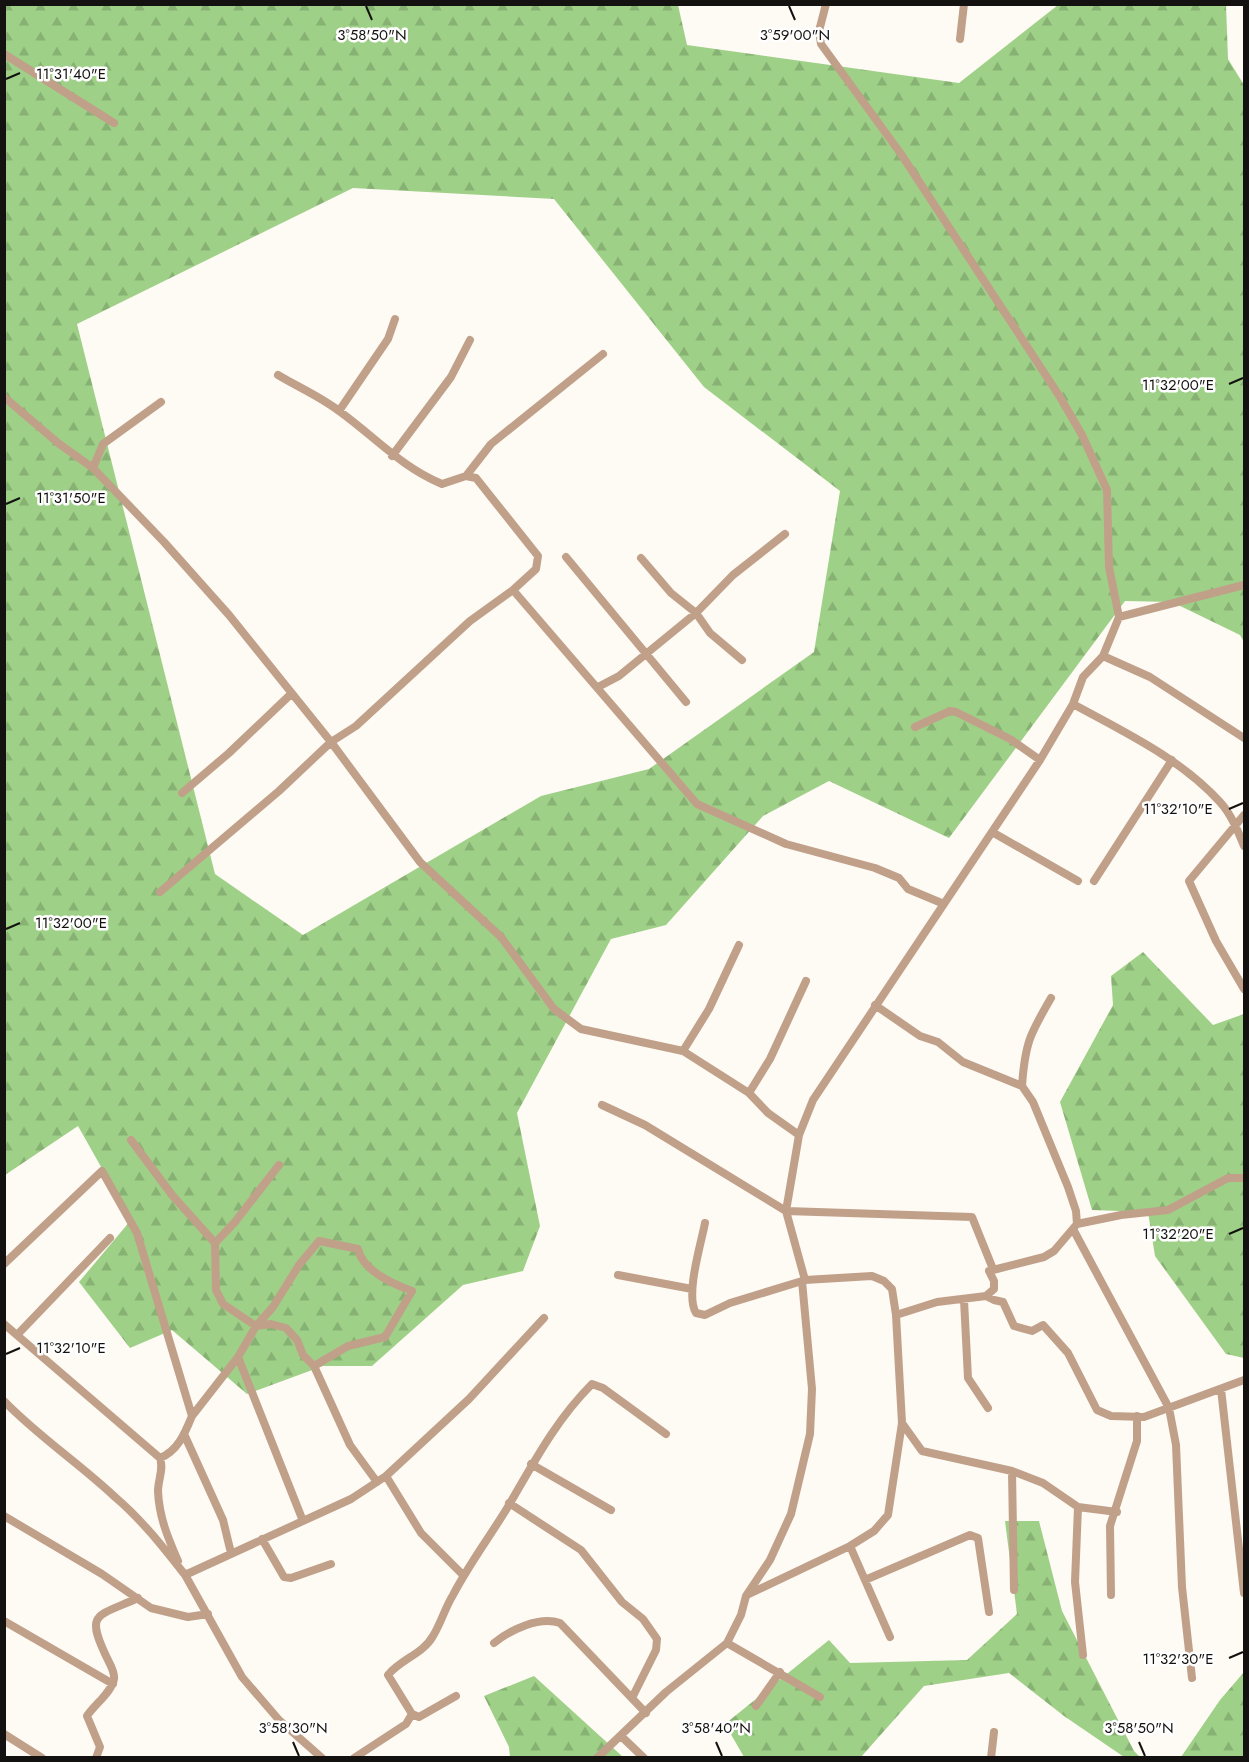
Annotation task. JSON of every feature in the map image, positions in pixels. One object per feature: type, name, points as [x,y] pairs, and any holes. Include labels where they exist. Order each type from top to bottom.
[{"type":"street","points":[[597,1758],[666,1692],[727,1643],[741,1615],[746,1596],[770,1560],[791,1514],[810,1434],[812,1389],[804,1281],[786,1211],[799,1135],[824,1081],[1040,760],[1073,704],[1083,677],[1103,656],[1119,617],[1109,567],[1107,490],[1082,435],[920,182],[821,44],[819,31],[826,4]]},
{"type":"street","points":[[960,39],[963,4]]},
{"type":"street","points":[[4,54],[114,123]]},
{"type":"street","points":[[339,411],[388,339],[395,319]]},
{"type":"street","points":[[392,456],[451,377],[470,340]]},
{"type":"street","points":[[466,476],[491,444],[603,354]]},
{"type":"street","points":[[160,892],[279,791],[331,742],[356,726],[470,621],[513,590],[536,569],[538,556],[476,478],[466,476],[442,484],[424,477],[392,456],[339,411],[278,375]]},
{"type":"street","points":[[4,397],[58,443],[93,468],[229,615],[331,742],[420,862],[501,937],[554,1009],[581,1029],[683,1051],[749,1093],[768,1113],[799,1135]]},
{"type":"street","points":[[93,468],[103,444],[160,402]]},
{"type":"street","points":[[598,687],[619,676],[696,613],[733,575],[785,534]]},
{"type":"street","points":[[566,557],[686,702]]},
{"type":"street","points":[[641,558],[671,593],[696,613],[710,633],[742,660]]},
{"type":"street","points":[[1119,617],[1245,585]]},
{"type":"street","points":[[513,590],[697,804],[786,844],[875,868],[899,878],[908,889],[944,904]]},
{"type":"street","points":[[1103,656],[1150,677],[1245,738]]},
{"type":"street","points":[[182,793],[229,753],[291,694]]},
{"type":"street","points":[[1073,704],[1172,760],[1220,802],[1245,846]]},
{"type":"street","points":[[915,727],[951,711],[956,712],[1010,739],[1040,760]]},
{"type":"street","points":[[1094,880],[1172,760]]},
{"type":"street","points":[[1245,815],[1189,881],[1216,941],[1245,989]]},
{"type":"street","points":[[992,832],[1078,881]]},
{"type":"street","points":[[683,1051],[709,1009],[739,945]]},
{"type":"street","points":[[749,1093],[770,1059],[806,981]]},
{"type":"street","points":[[1022,1086],[1024,1054],[1029,1035],[1051,998]]},
{"type":"street","points":[[875,1005],[920,1036],[938,1042],[963,1062],[1022,1086],[1033,1102],[1068,1187],[1076,1211],[1075,1226],[1170,1408],[1176,1445],[1182,1587],[1192,1678]]},
{"type":"street","points":[[602,1105],[645,1125],[786,1211],[972,1217],[993,1269]]},
{"type":"street","points":[[131,1140],[172,1195],[215,1243]]},
{"type":"street","points":[[279,1165],[235,1222],[215,1243],[214,1267],[219,1297],[226,1308],[256,1326],[271,1324],[286,1328],[297,1340],[303,1355],[314,1366],[350,1446],[376,1482]]},
{"type":"street","points":[[4,1264],[26,1240],[102,1171],[137,1233],[192,1416]]},
{"type":"street","points":[[896,1316],[937,1302],[986,1296],[994,1289],[994,1281],[989,1271],[1044,1257],[1054,1251],[1075,1226],[1121,1215],[1168,1209],[1228,1178],[1245,1178]]},
{"type":"street","points":[[705,1223],[692,1289],[692,1308],[696,1314],[705,1315],[730,1303],[804,1281],[872,1276],[884,1281],[892,1289],[896,1316],[902,1422],[888,1515],[874,1531],[850,1546],[746,1596]]},
{"type":"street","points":[[17,1335],[110,1238]]},
{"type":"street","points":[[160,1458],[171,1454],[192,1416],[238,1357],[256,1326],[273,1307],[299,1265],[319,1241],[357,1249],[359,1256],[374,1270],[398,1286],[412,1291],[386,1336],[348,1346],[314,1366]]},
{"type":"street","points":[[618,1275],[692,1289]]},
{"type":"street","points":[[986,1296],[1003,1302],[1014,1326],[1032,1331],[1042,1325],[1051,1332],[1068,1353],[1097,1410],[1111,1416],[1144,1417],[1245,1380]]},
{"type":"street","points":[[964,1300],[968,1378],[988,1408]]},
{"type":"street","points":[[185,1575],[351,1499],[386,1476],[469,1399],[544,1318]]},
{"type":"street","points":[[4,1324],[160,1458],[162,1470],[158,1490],[161,1518],[185,1575]]},
{"type":"street","points":[[238,1357],[303,1521]]},
{"type":"street","points":[[456,1696],[419,1717],[412,1714],[388,1675],[425,1648],[463,1575],[556,1425],[592,1384],[603,1388],[666,1434]]},
{"type":"street","points":[[1221,1389],[1245,1593]]},
{"type":"street","points":[[4,1401],[33,1431],[115,1496],[153,1534],[185,1575],[242,1677],[279,1720],[322,1758]]},
{"type":"street","points":[[1111,1596],[1110,1526],[1137,1441],[1137,1416]]},
{"type":"street","points":[[902,1422],[922,1451],[1012,1471],[1043,1483],[1078,1507],[1116,1512]]},
{"type":"street","points":[[184,1434],[223,1520],[231,1554]]},
{"type":"street","points":[[531,1464],[611,1510]]},
{"type":"street","points":[[1012,1471],[1014,1590]]},
{"type":"street","points":[[386,1476],[421,1533],[463,1575]]},
{"type":"street","points":[[509,1503],[581,1550],[622,1602],[643,1619],[657,1639],[656,1650],[632,1698]]},
{"type":"street","points":[[1078,1507],[1075,1582],[1083,1655]]},
{"type":"street","points":[[4,1516],[102,1574],[151,1608],[188,1617],[208,1614]]},
{"type":"street","points":[[865,1580],[970,1535],[978,1538],[989,1612]]},
{"type":"street","points":[[262,1539],[284,1577],[291,1578],[331,1564]]},
{"type":"street","points":[[850,1546],[890,1637]]},
{"type":"street","points":[[96,1758],[100,1747],[87,1716],[113,1684],[115,1676],[94,1631],[94,1623],[99,1616],[138,1598]]},
{"type":"street","points":[[494,1643],[505,1634],[520,1628],[549,1620],[560,1623],[646,1713]]},
{"type":"street","points":[[4,1621],[113,1684]]},
{"type":"street","points":[[727,1643],[820,1697]]},
{"type":"street","points":[[756,1706],[780,1672]]},
{"type":"street","points":[[354,1758],[406,1724],[412,1714]]},
{"type":"street","points":[[991,1758],[994,1732]]},
{"type":"street","points":[[4,1734],[42,1758]]},
{"type":"street","points":[[621,1736],[644,1758]]},
{"type":"green space","points":[[5,5],[678,5],[687,45],[959,83],[1058,5],[1226,5],[1228,59],[1244,85],[1244,642],[1240,635],[1172,602],[1125,601],[949,838],[829,781],[763,816],[666,925],[611,939],[517,1113],[540,1226],[523,1271],[463,1285],[372,1366],[323,1366],[247,1394],[172,1330],[130,1348],[79,1282],[131,1220],[78,1126],[5,1175]],"holes":[[[353,188],[554,199],[704,387],[840,491],[814,652],[649,769],[541,796],[303,935],[215,874],[77,324]]]},
{"type":"green space","points":[[1143,952],[1213,1025],[1244,1014],[1244,1358],[1226,1354],[1155,1256],[1148,1212],[1092,1210],[1060,1102],[1113,1005],[1111,976]]},
{"type":"green space","points":[[1005,1521],[1039,1521],[1062,1611],[1134,1751],[1140,1757],[1124,1757],[1064,1716],[1009,1673],[924,1686],[861,1757],[744,1757],[725,1724],[829,1640],[850,1663],[967,1660],[1017,1614]]},
{"type":"green space","points":[[1244,1672],[1244,1757],[1181,1757],[1220,1700]]},
{"type":"green space","points":[[534,1676],[623,1757],[510,1757],[509,1747],[484,1696]]}]
